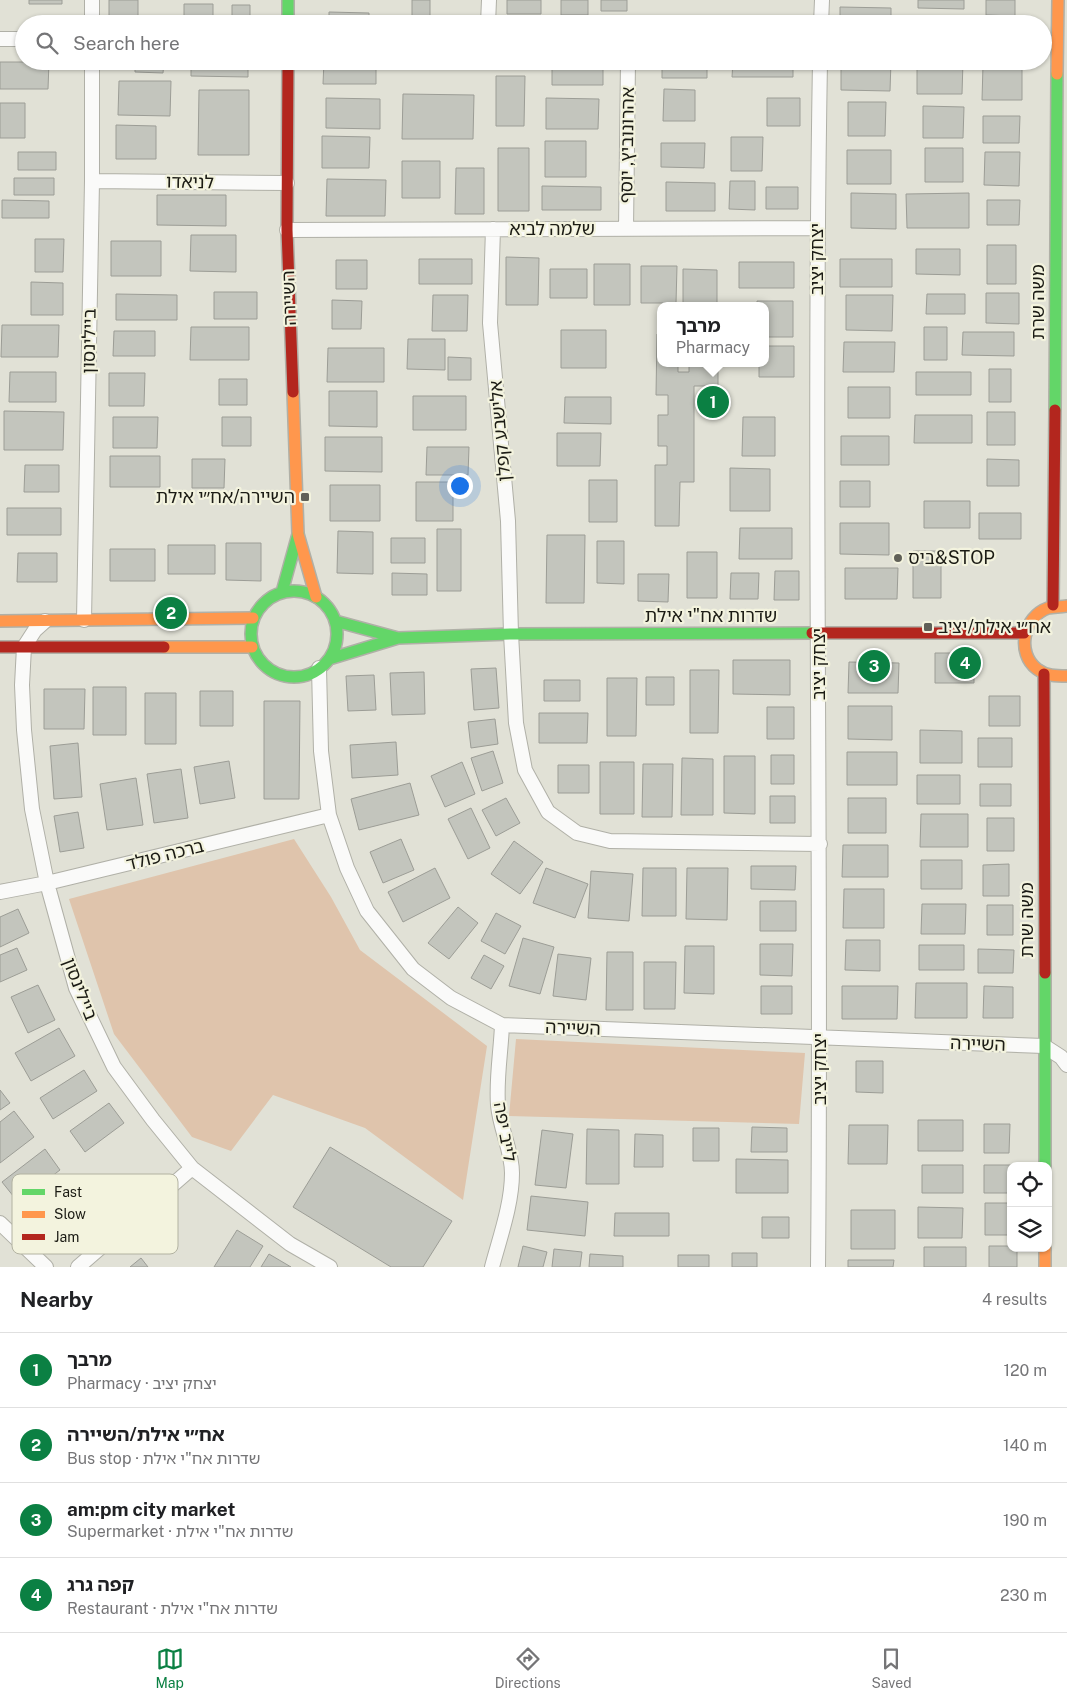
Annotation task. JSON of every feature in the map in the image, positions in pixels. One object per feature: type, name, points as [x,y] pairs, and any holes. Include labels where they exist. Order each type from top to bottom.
[{"type":"street","points":[[92,0],[92,15]]},
{"type":"street","points":[[288,0],[288,15]]},
{"type":"street","points":[[488,0],[488,15]]},
{"type":"street","points":[[821,15],[822,0]]},
{"type":"street","name":"משה שרת","points":[[1053,605],[1058,0]]},
{"type":"street","points":[[0,39],[15,39]]},
{"type":"street","name":"ביילינסון","points":[[84,620],[92,180],[92,70]]},
{"type":"street","name":"השיירה","points":[[288,70],[287,230],[298,534],[316,597]]},
{"type":"street","name":"אהרונוביץ, יוסף","points":[[626,229],[628,70]]},
{"type":"street","name":"יצחק יציב","points":[[818,1267],[820,844],[817,228],[820,70]]},
{"type":"street","name":"לניאדו","points":[[92,180],[287,183]]},
{"type":"street","name":"שלמה לביא","points":[[287,230],[817,228]]},
{"type":"street","name":"אלישבע קפלן","points":[[494,229],[490,323],[508,521],[516,723],[525,770],[548,812],[577,833],[610,841],[820,844]]},
{"type":"street","name":"השיירה","points":[[282,592],[298,534]]},
{"type":"street","points":[[295,590],[316,597],[329,609],[335,621],[337,634],[335,647],[324,664],[307,674],[294,677],[280,675],[268,669],[258,659],[250,638],[253,618],[260,606],[282,592],[295,590]]},
{"type":"street","points":[[1067,606],[1053,605],[1038,612],[1032,618],[1024,633],[1025,652],[1030,661],[1044,674],[1067,676]]},
{"type":"street","points":[[0,621],[253,618]]},
{"type":"street","points":[[24,647],[35,630],[45,621]]},
{"type":"street","name":"שדרות אח\"י אילת","points":[[335,621],[398,638],[511,634],[1024,633]]},
{"type":"street","name":"שדרות אח\"י אילת","points":[[324,664],[398,638]]},
{"type":"street","points":[[0,647],[252,647]]},
{"type":"street","name":"ביילינסון","points":[[24,647],[22,685],[24,730],[32,809],[47,883],[76,988],[114,1067],[153,1120],[192,1168],[290,1244],[330,1267]]},
{"type":"street","name":"השיירה","points":[[324,664],[321,752],[329,815],[347,868],[367,911],[413,969],[451,998],[502,1024],[1044,1046]]},
{"type":"street","name":"משה שרת","points":[[1044,674],[1045,1162]]},
{"type":"street","name":"ברכה פולד","points":[[0,892],[47,883],[329,815]]},
{"type":"street","name":"לייב יפה","points":[[492,1267],[506,1210],[512,1174],[510,1153],[501,1126],[498,1103],[502,1024]]},
{"type":"street","points":[[1044,1046],[1061,1057],[1067,1065]]},
{"type":"street","points":[[178,1180],[192,1168]]},
{"type":"street","points":[[0,1223],[12,1234]]},
{"type":"street","points":[[1045,1252],[1046,1267]]},
{"type":"street","points":[[32,1254],[46,1267]]},
{"type":"street","points":[[78,1267],[93,1254]]},
{"type":"shaded area","points":[[294,839],[331,897],[360,950],[487,1046],[463,1200],[365,1128],[273,1095],[231,1151],[192,1137],[114,1034],[69,899]]},
{"type":"shaded area","points":[[516,1039],[805,1053],[799,1124],[509,1116]]},
{"type":"building","points":[[29,0],[62,0],[62,4],[29,4]]},
{"type":"building","points":[[109,0],[138,0],[138,15],[109,15]]},
{"type":"building","points":[[412,0],[430,0],[430,15],[412,15]]},
{"type":"building","points":[[507,0],[541,0],[541,14],[507,14]]},
{"type":"building","points":[[561,0],[588,0],[588,15],[561,15]]},
{"type":"building","points":[[601,0],[627,0],[627,11],[601,11]]},
{"type":"building","points":[[918,0],[964,0],[964,9],[918,8]]},
{"type":"building","points":[[986,0],[1015,0],[1015,15],[986,15]]},
{"type":"building","points":[[184,4],[213,4],[213,15],[184,15]]},
{"type":"building","points":[[232,5],[250,5],[250,15],[232,15]]},
{"type":"building","points":[[840,7],[891,8],[891,15],[840,15]]},
{"type":"building","points":[[329,12],[369,13],[369,15],[329,15]]},
{"type":"building","points":[[0,62],[15,62],[15,70],[49,70],[48,89],[0,89]]},
{"type":"building","points":[[135,70],[163,70],[163,73],[135,72]]},
{"type":"building","points":[[191,70],[248,70],[248,77],[191,76]]},
{"type":"building","points":[[324,70],[376,70],[376,84],[323,84]]},
{"type":"building","points":[[552,70],[603,70],[603,85],[552,85]]},
{"type":"building","points":[[662,70],[707,70],[707,78],[662,78]]},
{"type":"building","points":[[732,70],[793,70],[793,77],[732,77]]},
{"type":"building","points":[[841,70],[891,70],[890,91],[841,90]]},
{"type":"building","points":[[917,70],[963,70],[962,94],[917,94]]},
{"type":"building","points":[[983,70],[1022,70],[1022,100],[982,100]]},
{"type":"building","points":[[496,76],[525,76],[524,126],[496,126]]},
{"type":"building","points":[[119,81],[171,81],[170,116],[118,115]]},
{"type":"building","points":[[664,89],[695,90],[695,121],[663,121]]},
{"type":"building","points":[[199,90],[249,90],[249,155],[198,155]]},
{"type":"building","points":[[403,94],[474,95],[473,139],[402,139]]},
{"type":"building","points":[[326,98],[380,99],[380,129],[326,128]]},
{"type":"building","points":[[546,98],[599,99],[598,129],[546,129]]},
{"type":"building","points":[[767,98],[800,98],[800,126],[767,126]]},
{"type":"building","points":[[848,102],[886,102],[885,136],[848,136]]},
{"type":"building","points":[[0,103],[25,103],[25,138],[0,138]]},
{"type":"building","points":[[923,106],[964,107],[963,138],[923,138]]},
{"type":"building","points":[[983,116],[1020,116],[1019,143],[983,143]]},
{"type":"building","points":[[116,125],[156,126],[156,159],[116,159]]},
{"type":"building","points":[[322,136],[370,137],[369,168],[322,168]]},
{"type":"building","points":[[731,137],[763,137],[762,171],[731,171]]},
{"type":"building","points":[[545,141],[586,141],[586,177],[545,177]]},
{"type":"building","points":[[661,143],[705,143],[704,168],[661,167]]},
{"type":"building","points":[[498,148],[529,148],[529,211],[498,211]]},
{"type":"building","points":[[925,148],[963,148],[963,182],[925,182]]},
{"type":"building","points":[[847,150],[891,150],[891,184],[847,184]]},
{"type":"building","points":[[18,152],[56,152],[56,170],[18,170]]},
{"type":"building","points":[[985,152],[1020,152],[1019,186],[984,185]]},
{"type":"building","points":[[402,161],[440,161],[440,198],[402,198]]},
{"type":"building","points":[[456,168],[484,168],[484,214],[455,214]]},
{"type":"building","points":[[14,178],[54,178],[54,195],[14,195]]},
{"type":"building","points":[[327,179],[386,180],[385,216],[326,216]]},
{"type":"building","points":[[730,181],[755,181],[755,210],[729,209]]},
{"type":"building","points":[[666,182],[715,183],[715,211],[666,211]]},
{"type":"building","points":[[542,186],[601,187],[601,210],[542,210]]},
{"type":"building","points":[[766,187],[798,187],[798,209],[766,209]]},
{"type":"building","points":[[851,193],[896,194],[896,229],[851,228]]},
{"type":"building","points":[[969,193],[969,228],[907,228],[906,194]]},
{"type":"building","points":[[157,195],[226,195],[226,226],[157,225]]},
{"type":"building","points":[[2,200],[49,201],[49,218],[2,218]]},
{"type":"building","points":[[987,200],[1020,200],[1019,225],[987,225]]},
{"type":"building","points":[[191,235],[236,235],[236,272],[190,271]]},
{"type":"building","points":[[35,239],[64,239],[63,272],[35,272]]},
{"type":"building","points":[[111,241],[161,241],[161,276],[111,276]]},
{"type":"building","points":[[987,245],[1016,245],[1016,284],[987,284]]},
{"type":"building","points":[[916,249],[960,249],[960,275],[916,274]]},
{"type":"building","points":[[506,257],[539,258],[538,305],[506,305]]},
{"type":"building","points":[[419,259],[472,259],[472,284],[419,284]]},
{"type":"building","points":[[840,259],[892,259],[892,287],[840,287]]},
{"type":"building","points":[[336,260],[367,260],[367,289],[336,289]]},
{"type":"building","points":[[739,262],[794,262],[794,288],[739,288]]},
{"type":"building","points":[[594,264],[630,264],[630,305],[594,305]]},
{"type":"building","points":[[641,266],[677,266],[676,302],[641,303]]},
{"type":"building","points":[[550,269],[587,269],[587,298],[550,298]]},
{"type":"building","points":[[683,269],[717,270],[717,302],[683,302]]},
{"type":"building","points":[[31,282],[63,283],[63,315],[31,315]]},
{"type":"building","points":[[214,292],[257,292],[257,319],[214,319]]},
{"type":"building","points":[[986,293],[1019,293],[1019,324],[986,323]]},
{"type":"building","points":[[116,294],[177,295],[177,320],[116,320]]},
{"type":"building","points":[[927,294],[965,294],[965,314],[926,314]]},
{"type":"building","points":[[433,295],[468,295],[467,331],[432,331]]},
{"type":"building","points":[[846,295],[893,295],[892,331],[846,330]]},
{"type":"building","points":[[332,300],[362,301],[361,329],[332,329]]},
{"type":"building","points":[[793,301],[793,337],[769,337],[769,302],[757,302]]},
{"type":"building","points":[[2,325],[59,325],[58,357],[1,357]]},
{"type":"building","points":[[191,327],[249,327],[249,360],[190,360]]},
{"type":"building","points":[[924,327],[947,327],[947,360],[924,360]]},
{"type":"building","points":[[561,330],[606,330],[606,368],[561,368]]},
{"type":"building","points":[[114,331],[155,331],[155,356],[113,356]]},
{"type":"building","points":[[963,332],[1014,332],[1014,356],[962,355]]},
{"type":"building","points":[[657,334],[657,367],[678,367],[678,372],[689,372],[689,367],[718,367],[718,386],[694,386],[694,482],[680,482],[679,526],[655,526],[655,465],[667,465],[667,446],[658,446],[658,415],[668,415],[668,395],[656,395]]},
{"type":"building","points":[[408,339],[445,339],[445,370],[407,369]]},
{"type":"building","points":[[844,342],[895,342],[894,372],[843,372]]},
{"type":"building","points":[[769,346],[794,346],[794,377],[759,377],[759,367],[769,367]]},
{"type":"building","points":[[328,348],[384,348],[384,382],[327,382]]},
{"type":"building","points":[[448,357],[471,358],[471,380],[448,380]]},
{"type":"building","points":[[989,369],[1011,369],[1011,402],[989,402]]},
{"type":"building","points":[[10,372],[56,372],[56,402],[9,402]]},
{"type":"building","points":[[916,372],[971,372],[971,395],[916,395]]},
{"type":"building","points":[[109,373],[145,373],[144,406],[109,406]]},
{"type":"building","points":[[219,379],[247,379],[247,405],[219,405]]},
{"type":"building","points":[[848,387],[890,387],[890,418],[848,418]]},
{"type":"building","points":[[329,391],[377,391],[377,427],[329,426]]},
{"type":"building","points":[[413,396],[466,396],[466,430],[413,430]]},
{"type":"building","points":[[565,397],[611,397],[611,424],[564,423]]},
{"type":"building","points":[[4,411],[64,412],[63,450],[4,450]]},
{"type":"building","points":[[987,412],[1015,412],[1015,445],[987,445]]},
{"type":"building","points":[[915,415],[972,415],[972,443],[914,443]]},
{"type":"building","points":[[113,417],[158,417],[157,448],[113,448]]},
{"type":"building","points":[[222,417],[251,417],[251,446],[222,446]]},
{"type":"building","points":[[743,417],[775,417],[775,456],[742,456]]},
{"type":"building","points":[[557,433],[601,433],[600,466],[557,466]]},
{"type":"building","points":[[841,436],[889,436],[889,465],[841,465]]},
{"type":"building","points":[[325,437],[382,437],[382,472],[325,471]]},
{"type":"building","points":[[427,447],[469,447],[468,475],[426,475]]},
{"type":"building","points":[[110,456],[160,456],[160,487],[110,487]]},
{"type":"building","points":[[192,459],[225,459],[224,488],[192,488]]},
{"type":"building","points":[[987,459],[1019,460],[1019,486],[987,486]]},
{"type":"building","points":[[25,465],[59,465],[59,492],[24,492]]},
{"type":"building","points":[[730,468],[770,469],[770,511],[730,511]]},
{"type":"building","points":[[589,480],[617,480],[617,522],[589,522]]},
{"type":"building","points":[[840,481],[870,481],[870,507],[840,507]]},
{"type":"building","points":[[416,482],[453,482],[453,521],[416,521]]},
{"type":"building","points":[[330,485],[380,485],[380,521],[330,521]]},
{"type":"building","points":[[924,501],[970,501],[970,528],[924,528]]},
{"type":"building","points":[[7,508],[61,508],[61,535],[7,535]]},
{"type":"building","points":[[979,513],[1021,513],[1021,539],[979,539]]},
{"type":"building","points":[[840,523],[889,523],[889,555],[840,554]]},
{"type":"building","points":[[740,528],[792,528],[792,559],[739,559]]},
{"type":"building","points":[[437,529],[461,529],[461,591],[437,591]]},
{"type":"building","points":[[338,531],[373,532],[373,574],[337,573]]},
{"type":"building","points":[[547,535],[585,535],[584,603],[546,603]]},
{"type":"building","points":[[391,538],[425,538],[425,563],[391,563]]},
{"type":"building","points":[[597,541],[624,541],[624,584],[597,583]]},
{"type":"building","points":[[226,543],[261,543],[261,581],[226,580]]},
{"type":"building","points":[[168,545],[215,545],[215,574],[168,574]]},
{"type":"building","points":[[110,549],[155,549],[155,581],[110,581]]},
{"type":"building","points":[[913,551],[941,551],[941,598],[913,598]]},
{"type":"building","points":[[687,552],[717,552],[717,598],[687,598]]},
{"type":"building","points":[[18,553],[57,553],[57,582],[17,582]]},
{"type":"building","points":[[845,568],[898,568],[897,599],[845,599]]},
{"type":"building","points":[[775,571],[799,571],[799,600],[774,600]]},
{"type":"building","points":[[392,573],[427,574],[427,595],[392,595]]},
{"type":"building","points":[[731,573],[759,573],[758,599],[730,599]]},
{"type":"building","points":[[638,574],[669,574],[668,602],[638,601]]},
{"type":"building","points":[[935,653],[974,653],[974,683],[935,683]]},
{"type":"building","points":[[733,660],[790,660],[790,695],[733,694]]},
{"type":"building","points":[[849,662],[899,663],[898,693],[848,693]]},
{"type":"building","points":[[496,668],[499,708],[474,710],[471,669]]},
{"type":"building","points":[[690,670],[719,670],[718,733],[690,733]]},
{"type":"building","points":[[424,672],[425,714],[392,715],[390,673]]},
{"type":"building","points":[[374,675],[376,710],[348,711],[346,676]]},
{"type":"building","points":[[646,677],[674,677],[674,705],[646,705]]},
{"type":"building","points":[[607,678],[637,678],[636,736],[607,736]]},
{"type":"building","points":[[544,680],[580,680],[580,701],[544,701]]},
{"type":"building","points":[[93,687],[126,687],[126,735],[93,735]]},
{"type":"building","points":[[44,689],[85,689],[84,729],[44,729]]},
{"type":"building","points":[[200,691],[233,691],[233,726],[200,726]]},
{"type":"building","points":[[145,693],[176,693],[176,744],[145,744]]},
{"type":"building","points":[[989,696],[1020,696],[1020,726],[989,726]]},
{"type":"building","points":[[264,701],[300,701],[299,799],[264,799]]},
{"type":"building","points":[[848,706],[892,706],[892,740],[848,739]]},
{"type":"building","points":[[767,707],[794,707],[794,739],[767,739]]},
{"type":"building","points":[[539,713],[588,713],[587,743],[539,743]]},
{"type":"building","points":[[495,719],[498,744],[471,748],[468,722]]},
{"type":"building","points":[[920,730],[962,731],[962,763],[920,763]]},
{"type":"building","points":[[978,738],[1012,738],[1012,767],[978,767]]},
{"type":"building","points":[[396,742],[398,775],[352,778],[350,745]]},
{"type":"building","points":[[78,743],[82,797],[54,799],[50,746]]},
{"type":"building","points":[[493,751],[503,783],[482,791],[471,758]]},
{"type":"building","points":[[847,752],[897,752],[897,785],[847,785]]},
{"type":"building","points":[[771,755],[794,755],[794,784],[771,784]]},
{"type":"building","points":[[724,756],[755,756],[755,814],[724,813]]},
{"type":"building","points":[[682,758],[713,759],[713,815],[681,815]]},
{"type":"building","points":[[229,761],[235,798],[200,804],[194,767]]},
{"type":"building","points":[[462,762],[475,794],[445,807],[431,776]]},
{"type":"building","points":[[600,762],[634,762],[634,814],[600,814]]},
{"type":"building","points":[[643,764],[673,764],[672,817],[642,817]]},
{"type":"building","points":[[558,765],[589,765],[589,793],[558,793]]},
{"type":"building","points":[[181,769],[188,818],[154,823],[147,774]]},
{"type":"building","points":[[917,775],[960,775],[960,804],[917,804]]},
{"type":"building","points":[[136,778],[143,825],[107,830],[100,784]]},
{"type":"building","points":[[410,783],[419,815],[359,830],[351,799]]},
{"type":"building","points":[[980,784],[1011,784],[1011,806],[980,806]]},
{"type":"building","points":[[770,796],[795,796],[795,823],[770,823]]},
{"type":"building","points":[[506,798],[520,823],[496,836],[482,810]]},
{"type":"building","points":[[848,798],[886,798],[886,833],[848,833]]},
{"type":"building","points":[[471,808],[490,848],[468,859],[448,819]]},
{"type":"building","points":[[78,812],[84,848],[60,852],[54,816]]},
{"type":"building","points":[[921,814],[968,814],[968,847],[920,847]]},
{"type":"building","points":[[987,818],[1014,818],[1014,851],[987,851]]},
{"type":"building","points":[[401,839],[414,870],[383,883],[370,852]]},
{"type":"building","points":[[514,841],[543,862],[520,894],[491,874]]},
{"type":"building","points":[[843,845],[888,845],[888,877],[842,877]]},
{"type":"building","points":[[921,860],[962,860],[962,889],[921,889]]},
{"type":"building","points":[[1009,864],[1009,896],[983,896],[983,865]]},
{"type":"building","points":[[751,866],[796,866],[795,890],[751,889]]},
{"type":"building","points":[[435,868],[450,898],[403,922],[388,892]]},
{"type":"building","points":[[546,868],[588,884],[575,918],[533,903]]},
{"type":"building","points":[[643,868],[676,868],[676,916],[642,916]]},
{"type":"building","points":[[687,868],[728,868],[727,920],[686,919]]},
{"type":"building","points":[[591,871],[633,874],[629,921],[588,918]]},
{"type":"building","points":[[844,889],[884,889],[884,928],[843,928]]},
{"type":"building","points":[[760,901],[796,901],[796,931],[760,931]]},
{"type":"building","points":[[922,904],[966,904],[965,934],[921,934]]},
{"type":"building","points":[[987,905],[1013,905],[1013,935],[987,935]]},
{"type":"building","points":[[458,907],[478,923],[449,959],[428,943]]},
{"type":"building","points":[[18,909],[29,933],[0,947],[0,917]]},
{"type":"building","points":[[496,913],[521,926],[505,954],[481,941]]},
{"type":"building","points":[[523,938],[554,947],[540,994],[509,986]]},
{"type":"building","points":[[846,940],[880,940],[880,971],[845,970]]},
{"type":"building","points":[[760,944],[793,944],[792,976],[760,975]]},
{"type":"building","points":[[919,945],[964,945],[964,970],[919,970]]},
{"type":"building","points":[[685,946],[714,946],[714,994],[684,993]]},
{"type":"building","points":[[17,948],[27,970],[0,982],[0,955]]},
{"type":"building","points":[[978,949],[1014,950],[1013,973],[978,973]]},
{"type":"building","points":[[607,952],[633,952],[633,1010],[606,1010]]},
{"type":"building","points":[[558,954],[591,958],[586,1000],[553,996]]},
{"type":"building","points":[[484,955],[504,966],[491,989],[471,978]]},
{"type":"building","points":[[644,962],[676,962],[675,1009],[644,1009]]},
{"type":"building","points":[[916,983],[967,983],[967,1018],[915,1018]]},
{"type":"building","points":[[38,985],[55,1020],[28,1033],[11,997]]},
{"type":"building","points":[[761,986],[792,986],[792,1014],[761,1014]]},
{"type":"building","points":[[842,986],[898,986],[897,1019],[842,1019]]},
{"type":"building","points":[[984,986],[1013,987],[1013,1018],[983,1018]]},
{"type":"building","points":[[59,1028],[75,1056],[31,1081],[15,1053]]},
{"type":"building","points":[[856,1061],[883,1061],[883,1093],[856,1092]]},
{"type":"building","points":[[84,1070],[97,1091],[53,1119],[40,1098]]},
{"type":"building","points":[[0,1090],[10,1103],[0,1110]]},
{"type":"building","points":[[109,1103],[124,1123],[85,1152],[70,1131]]},
{"type":"building","points":[[14,1111],[34,1137],[0,1163],[0,1122]]},
{"type":"building","points":[[918,1120],[963,1120],[963,1151],[918,1151]]},
{"type":"building","points":[[984,1124],[1010,1124],[1009,1153],[984,1153]]},
{"type":"building","points":[[849,1125],[888,1125],[887,1164],[848,1164]]},
{"type":"building","points":[[752,1127],[787,1128],[787,1152],[751,1152]]},
{"type":"building","points":[[693,1128],[719,1128],[719,1161],[693,1161]]},
{"type":"building","points":[[587,1129],[619,1130],[619,1184],[586,1184]]},
{"type":"building","points":[[542,1130],[573,1134],[566,1188],[535,1185]]},
{"type":"building","points":[[635,1134],[663,1135],[663,1167],[634,1167]]},
{"type":"building","points":[[330,1147],[452,1221],[423,1267],[391,1267],[293,1207]]},
{"type":"building","points":[[45,1149],[60,1170],[55,1174],[12,1174]]},
{"type":"building","points":[[736,1159],[788,1160],[788,1193],[736,1193]]},
{"type":"building","points":[[922,1165],[963,1165],[963,1193],[922,1193]]},
{"type":"building","points":[[984,1165],[1007,1165],[1007,1193],[984,1193]]},
{"type":"building","points":[[12,1174],[12,1194],[2,1182]]},
{"type":"building","points":[[531,1196],[588,1202],[585,1236],[527,1230]]},
{"type":"building","points":[[985,1203],[1007,1203],[1007,1235],[985,1235]]},
{"type":"building","points":[[918,1207],[963,1208],[962,1238],[918,1238]]},
{"type":"building","points":[[851,1210],[895,1210],[895,1249],[851,1249]]},
{"type":"building","points":[[615,1213],[669,1213],[669,1236],[614,1236]]},
{"type":"building","points":[[762,1217],[789,1217],[789,1238],[762,1238]]},
{"type":"building","points":[[237,1230],[263,1246],[250,1267],[214,1267]]},
{"type":"building","points":[[523,1246],[547,1252],[543,1267],[518,1267]]},
{"type":"building","points":[[989,1246],[1007,1246],[1007,1252],[1017,1252],[1017,1267],[989,1267]]},
{"type":"building","points":[[924,1247],[966,1247],[966,1267],[924,1267]]},
{"type":"building","points":[[554,1249],[582,1252],[580,1267],[552,1267]]},
{"type":"building","points":[[732,1253],[757,1253],[757,1267],[732,1267]]},
{"type":"building","points":[[269,1254],[291,1267],[261,1267]]},
{"type":"building","points":[[590,1254],[623,1256],[623,1267],[589,1267]]},
{"type":"building","points":[[678,1255],[709,1255],[709,1267],[678,1267]]},
{"type":"building","points":[[141,1258],[148,1267],[130,1267]]},
{"type":"building","points":[[848,1260],[894,1260],[893,1267],[848,1267]]},
{"type":"traffic: fast","points":[[288,0],[288,15]]},
{"type":"traffic: fast","points":[[1055,410],[1057,74]]},
{"type":"traffic: fast","points":[[282,592],[298,534]]},
{"type":"traffic: fast","points":[[294,591],[310,594],[318,598],[330,610],[334,618],[337,634],[334,650],[330,658],[318,670],[310,674],[294,677],[278,674],[270,670],[258,658],[254,650],[251,634],[254,618],[258,610],[270,598],[278,594],[294,591]]},
{"type":"traffic: fast","points":[[335,621],[398,638]]},
{"type":"traffic: fast","points":[[329,659],[398,638],[511,634],[812,633]]},
{"type":"traffic: fast","points":[[1045,973],[1045,1162]]},
{"type":"traffic: slow","points":[[1057,74],[1058,0]]},
{"type":"traffic: slow","points":[[293,392],[298,534],[316,597]]},
{"type":"traffic: slow","points":[[1067,606],[1048,608],[1039,613],[1028,627],[1025,636],[1026,654],[1030,662],[1037,669],[1055,676],[1067,676]]},
{"type":"traffic: slow","points":[[0,621],[253,618]]},
{"type":"traffic: slow","points":[[164,647],[252,647]]},
{"type":"traffic: slow","points":[[1045,1252],[1045,1267]]},
{"type":"traffic: jam","points":[[288,70],[287,230],[293,392]]},
{"type":"traffic: jam","points":[[1053,605],[1055,410]]},
{"type":"traffic: jam","points":[[812,633],[1024,633]]},
{"type":"traffic: jam","points":[[0,647],[164,647]]},
{"type":"traffic: jam","points":[[1044,674],[1045,973]]},
{"type":"place","name":"מרבך","points":[[713,402]]},
{"type":"place","name":"השיירה/אח״י אילת","points":[[305,497]]},
{"type":"place","name":"ביס&STOP","points":[[898,558]]},
{"type":"place","name":"אח״י אילת/השיירה","points":[[171,613]]},
{"type":"place","name":"אח״י אילת/יציב","points":[[928,627]]},
{"type":"place","name":"קפה גרג","points":[[965,663]]},
{"type":"place","name":"am:pm city market","points":[[874,666]]}]
